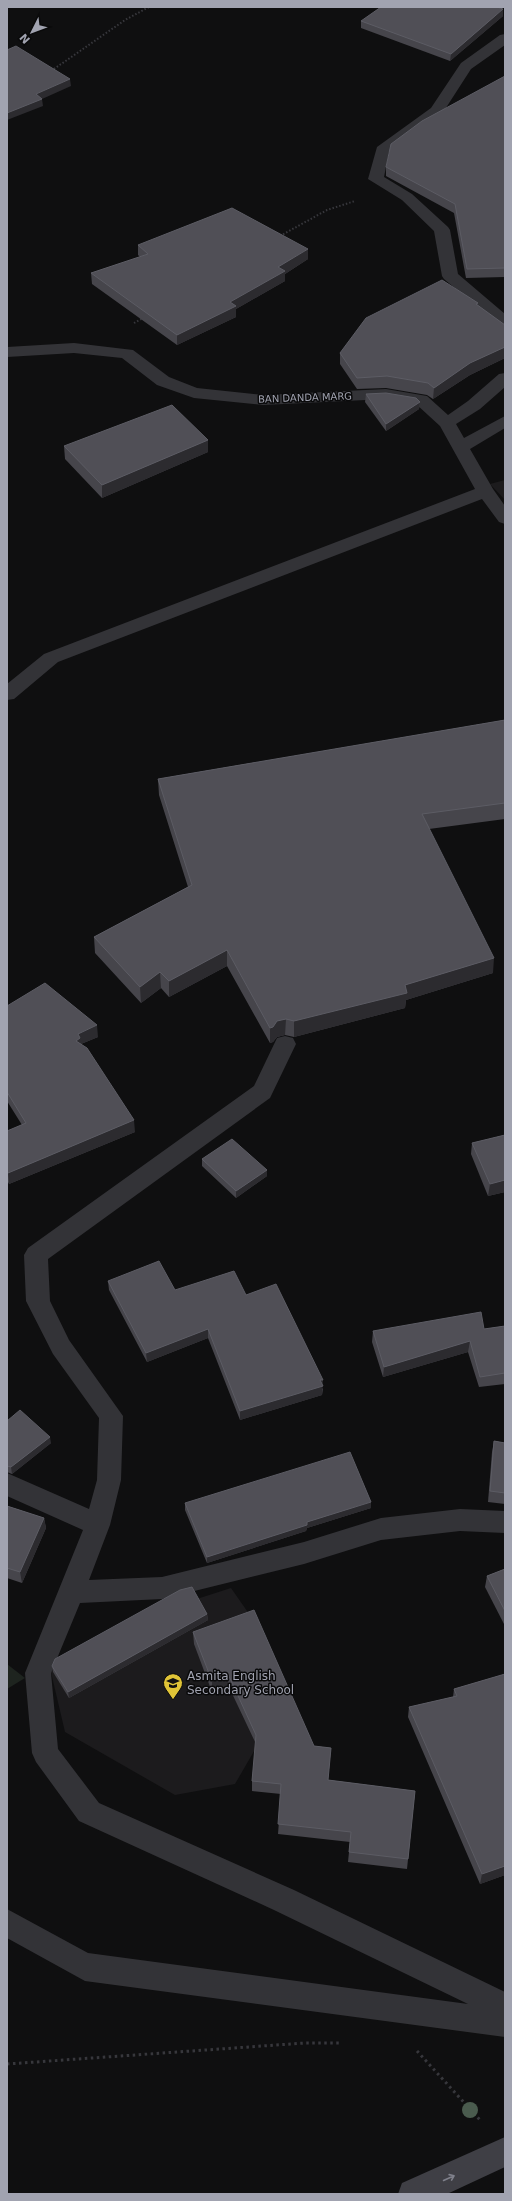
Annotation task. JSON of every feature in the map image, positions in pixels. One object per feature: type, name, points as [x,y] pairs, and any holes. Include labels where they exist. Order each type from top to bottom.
[{"type":"main road","points":[[413,2194],[505,2152]]},
{"type":"street","points":[[505,38],[466,66],[437,111],[382,150],[376,179],[407,197],[442,230],[450,276],[505,322]]},
{"type":"street","name":"BAN DANDA MARG","points":[[7,352],[74,348],[127,354],[163,381],[194,393],[263,400],[386,394],[421,400],[447,423],[485,491],[505,518]]},
{"type":"street","points":[[447,423],[474,405],[505,378]]},
{"type":"street","points":[[461,447],[505,421]]},
{"type":"street","points":[[7,694],[51,658],[485,491]]},
{"type":"street","points":[[285,1044],[262,1092],[36,1255],[38,1301],[62,1347],[111,1416],[109,1480],[97,1525],[72,1592],[38,1673],[45,1754],[89,1812],[284,1900],[505,2007]]},
{"type":"street","points":[[7,1484],[97,1525]]},
{"type":"street","points":[[72,1592],[162,1588],[304,1553],[381,1529],[460,1520],[505,1522]]},
{"type":"street","points":[[7,1923],[85,1967],[505,2023]]},
{"type":"path","points":[[48,72],[125,20],[149,7]]},
{"type":"path","points":[[278,236],[327,210],[364,198],[385,184]]},
{"type":"path","points":[[132,325],[144,317]]},
{"type":"path","points":[[7,2064],[305,2043],[350,2043]]},
{"type":"path","points":[[415,2049],[485,2126]]},
{"type":"shaded area","points":[[505,480],[505,500],[490,484]]},
{"type":"shaded area","name":"Asmita English Secondary School","points":[[231,1588],[254,1621],[257,1746],[235,1784],[175,1795],[65,1732],[50,1668],[147,1615]]},
{"type":"shaded area","points":[[7,1664],[25,1678],[7,1689]]},
{"type":"building","points":[[381,7],[497,7],[503,9],[451,54],[361,21]]},
{"type":"building","points":[[16,46],[70,79],[36,94],[42,99],[7,113],[7,50]]},
{"type":"building","points":[[505,76],[505,268],[467,269],[455,204],[386,167],[391,144],[422,121]]},
{"type":"building","points":[[232,208],[308,249],[278,267],[285,271],[230,302],[236,306],[177,335],[91,273],[148,254],[138,245]]},
{"type":"building","points":[[442,280],[478,303],[476,304],[505,325],[505,347],[470,363],[434,388],[428,383],[387,376],[357,378],[340,353],[366,318]]},
{"type":"building","points":[[386,393],[416,398],[420,402],[386,424],[366,394]]},
{"type":"building","points":[[172,405],[208,440],[102,485],[64,446]]},
{"type":"building","points":[[505,720],[505,803],[422,814],[494,958],[405,985],[407,993],[294,1021],[286,1019],[277,1021],[273,1027],[270,1028],[227,950],[169,981],[160,972],[140,987],[94,937],[192,885],[158,779]]},
{"type":"building","points":[[45,983],[97,1025],[78,1034],[80,1038],[76,1041],[87,1048],[134,1120],[8,1173],[7,1131],[26,1123],[7,1092],[7,1006]]},
{"type":"building","points":[[505,1135],[505,1180],[490,1184],[472,1143]]},
{"type":"building","points":[[232,1139],[267,1170],[236,1191],[202,1159]]},
{"type":"building","points":[[159,1261],[175,1290],[234,1271],[246,1295],[276,1284],[323,1380],[320,1380],[323,1386],[240,1411],[208,1329],[146,1353],[108,1281]]},
{"type":"building","points":[[481,1312],[484,1329],[505,1326],[505,1373],[480,1377],[470,1341],[384,1367],[373,1331]]},
{"type":"building","points":[[20,1410],[50,1437],[11,1467],[7,1466],[7,1421]]},
{"type":"building","points":[[494,1441],[505,1443],[505,1493],[490,1491]]},
{"type":"building","points":[[350,1452],[371,1502],[307,1522],[307,1525],[207,1557],[185,1503]]},
{"type":"building","points":[[7,1506],[44,1518],[20,1572],[7,1568]]},
{"type":"building","points":[[505,1569],[505,1611],[487,1576]]},
{"type":"building","points":[[192,1587],[207,1614],[68,1692],[52,1666],[55,1659],[180,1590]]},
{"type":"building","points":[[254,1610],[314,1746],[331,1748],[328,1780],[415,1791],[408,1859],[349,1852],[351,1832],[278,1824],[281,1784],[252,1781],[256,1735],[228,1674],[212,1681],[193,1632]]},
{"type":"building","points":[[505,1674],[505,1866],[482,1874],[409,1707],[457,1696],[454,1689]]},
{"type":"place","name":"Asmita English Secondary School","points":[[173,1700]]}]
